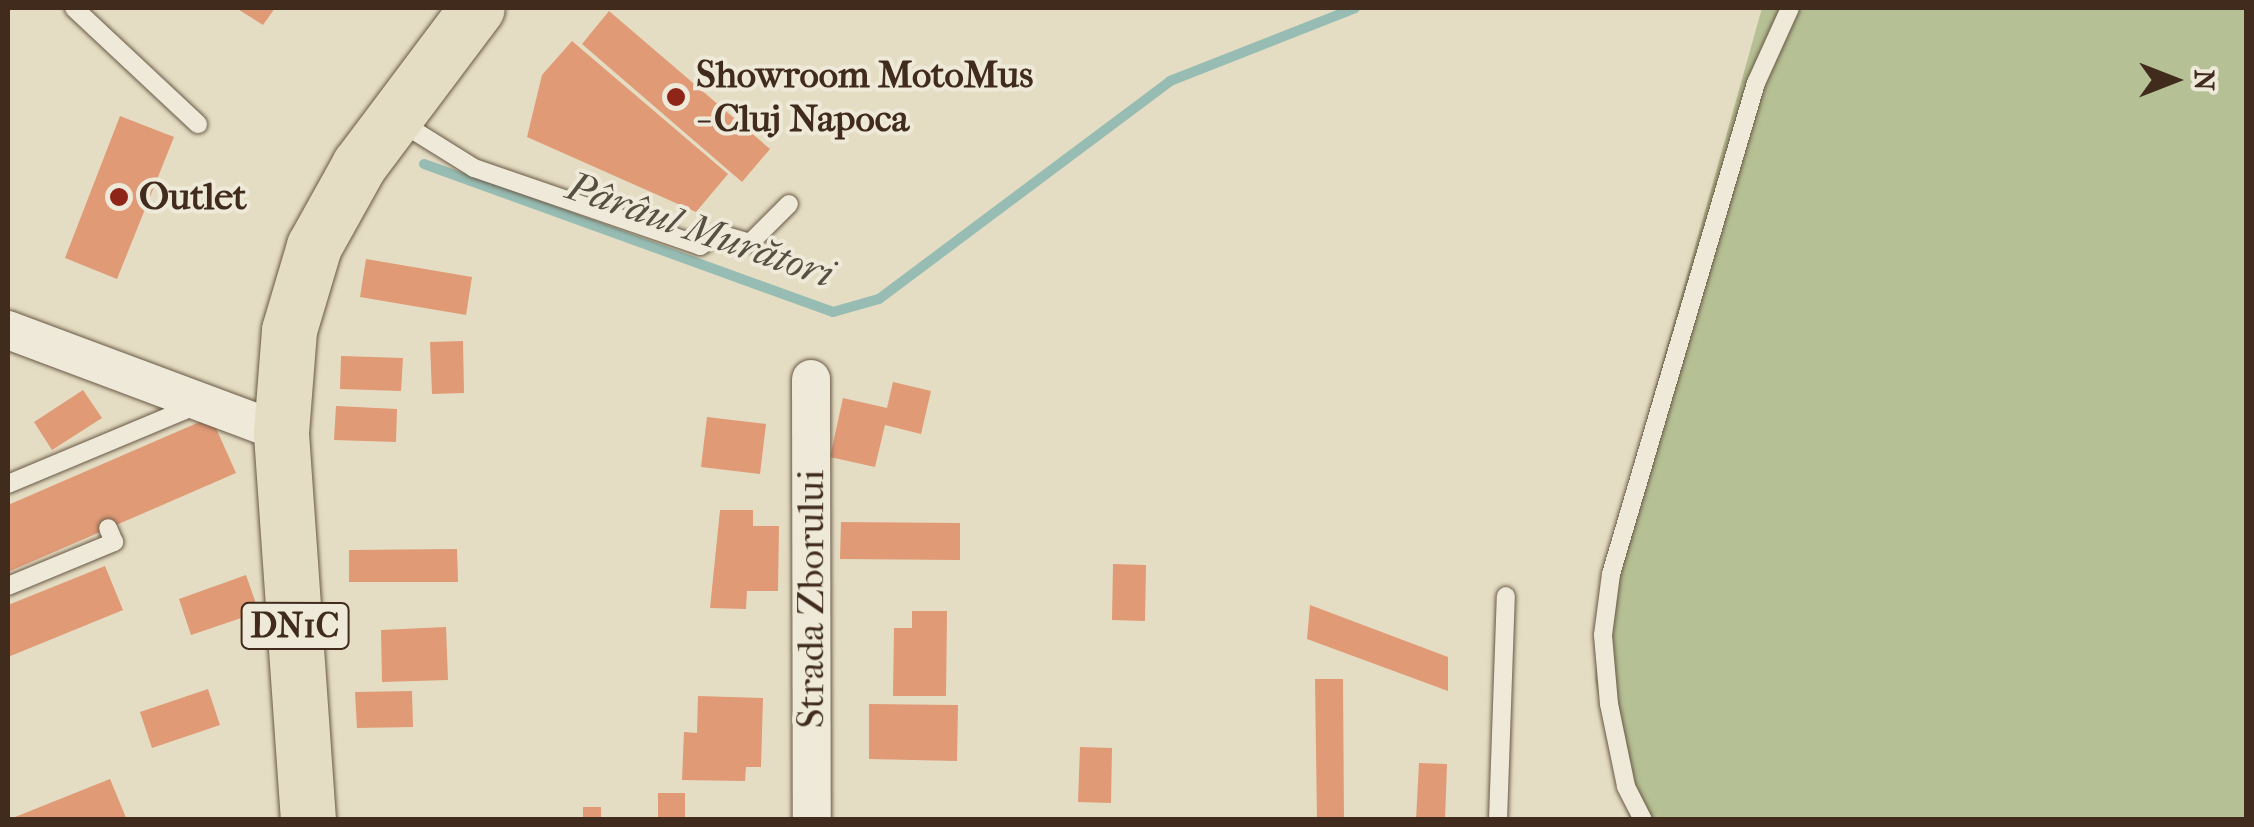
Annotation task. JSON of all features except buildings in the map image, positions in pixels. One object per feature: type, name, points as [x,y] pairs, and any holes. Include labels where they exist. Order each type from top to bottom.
[{"type":"main road","name":"DN1C","points":[[308,820],[281,432],[289,330],[314,246],[393,117],[477,8]]},
{"type":"street","points":[[8,330],[281,432]]},
{"type":"street","name":"Strada Zborului","points":[[810,379],[812,820]]},
{"type":"lane","points":[[74,8],[198,124]]},
{"type":"lane","points":[[1643,820],[1626,786],[1609,704],[1602,635],[1611,574],[1756,83],[1790,8]]},
{"type":"lane","points":[[393,117],[474,168],[700,246],[719,234],[750,243],[789,204]]},
{"type":"lane","points":[[8,484],[81,463],[199,404]]},
{"type":"lane","points":[[8,586],[114,542],[108,528]]},
{"type":"lane","points":[[1498,820],[1506,596]]},
{"type":"green space","points":[[1762,8],[2246,8],[2246,819],[1630,820],[1595,680],[1604,571]]},
{"type":"waterway","name":"Pârâul Murători","points":[[424,164],[833,312],[879,299],[1170,81],[1355,8]]},
{"type":"place","name":"Showroom MotoMus - Cluj Napoca","points":[[676,97]]},
{"type":"place","name":"Outlet","points":[[119,197]]}]
